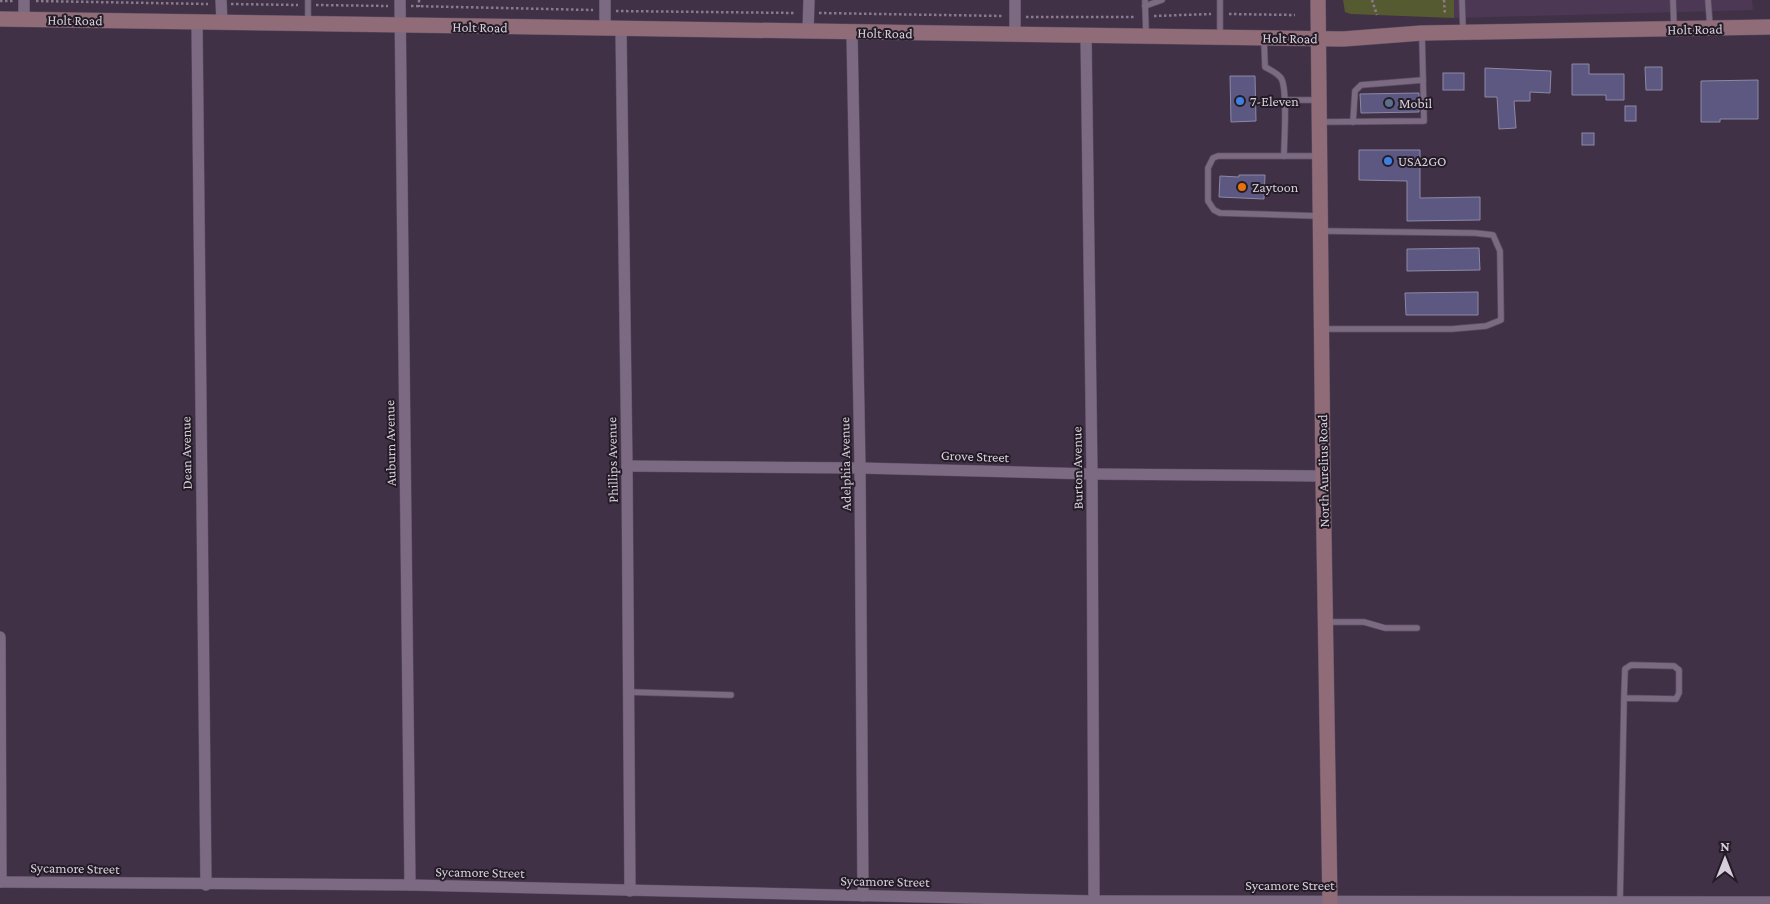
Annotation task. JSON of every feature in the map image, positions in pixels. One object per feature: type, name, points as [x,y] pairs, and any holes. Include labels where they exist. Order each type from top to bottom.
[{"type":"main road","name":"North Aurelius Road","points":[[1318,0],[1330,902]]},
{"type":"main road","name":"Holt Road","points":[[0,19],[1318,39],[1422,33],[1770,27]]},
{"type":"street","points":[[24,0],[24,19]]},
{"type":"street","points":[[808,31],[809,0]]},
{"type":"street","points":[[1015,0],[1015,34]]},
{"type":"street","points":[[221,2],[222,22]]},
{"type":"street","name":"Auburn Avenue","points":[[400,3],[410,885]]},
{"type":"street","points":[[605,5],[605,29]]},
{"type":"street","name":"Dean Avenue","points":[[197,22],[206,884]]},
{"type":"street","name":"Phillips Avenue","points":[[621,29],[630,891]]},
{"type":"street","name":"Adelphia Avenue","points":[[852,32],[860,468],[863,896]]},
{"type":"street","name":"Burton Avenue","points":[[1086,35],[1092,474],[1094,901]]},
{"type":"street","name":"Grove Street","points":[[627,466],[1323,476]]},
{"type":"street","points":[[0,637],[1,882]]},
{"type":"street","name":"Sycamore Street","points":[[1,882],[410,885],[1094,901],[1770,902]]},
{"type":"lane","points":[[1146,36],[1145,3],[1162,0]]},
{"type":"lane","points":[[1220,0],[1220,38]]},
{"type":"lane","points":[[1462,0],[1463,32]]},
{"type":"lane","points":[[1673,0],[1674,29]]},
{"type":"lane","points":[[1708,0],[1710,28]]},
{"type":"lane","points":[[308,2],[308,24]]},
{"type":"lane","points":[[1319,122],[1424,121],[1422,33]]},
{"type":"lane","points":[[1264,38],[1265,67],[1281,78],[1284,89],[1284,156]]},
{"type":"lane","points":[[1353,122],[1355,91],[1361,85],[1423,80]]},
{"type":"lane","points":[[1284,100],[1319,100]]},
{"type":"lane","points":[[1319,156],[1218,156],[1213,158],[1208,168],[1208,201],[1214,210],[1220,213],[1270,214],[1320,223],[1475,233],[1492,236],[1500,251],[1501,303],[1501,320],[1486,326],[1452,329],[1321,329]]},
{"type":"lane","points":[[1326,622],[1364,622],[1385,628],[1417,628]]},
{"type":"lane","points":[[1620,902],[1624,698],[1625,669],[1631,665],[1674,666],[1679,670],[1679,693],[1676,699],[1624,698]]},
{"type":"lane","points":[[628,692],[731,695]]},
{"type":"path","points":[[419,0],[419,7]]},
{"type":"path","points":[[1372,0],[1377,15]]},
{"type":"path","points":[[1444,0],[1445,15]]},
{"type":"path","points":[[0,1],[400,3],[419,7],[605,5],[809,13],[1100,18],[1220,14],[1295,15]]},
{"type":"shaded area","points":[[1454,0],[1752,0],[1753,10],[1454,18]]},
{"type":"green space","points":[[1343,0],[1454,0],[1454,18],[1351,14],[1345,12]]},
{"type":"building","points":[[1572,64],[1589,64],[1589,74],[1624,74],[1624,100],[1606,100],[1606,95],[1572,95]]},
{"type":"building","points":[[1645,67],[1662,67],[1662,90],[1646,90]]},
{"type":"building","points":[[1485,68],[1551,71],[1550,93],[1530,92],[1530,101],[1514,101],[1516,128],[1499,129],[1497,97],[1485,97]]},
{"type":"building","points":[[1443,73],[1464,73],[1464,90],[1443,90]]},
{"type":"building","points":[[1230,76],[1255,76],[1256,121],[1231,122]]},
{"type":"building","points":[[1758,80],[1758,119],[1720,119],[1720,122],[1701,122],[1701,81]]},
{"type":"building","points":[[1419,93],[1419,112],[1361,113],[1360,94]]},
{"type":"building","points":[[1625,106],[1636,106],[1636,121],[1625,121]]},
{"type":"building","points":[[1582,133],[1594,133],[1594,145],[1582,145]]},
{"type":"building","points":[[1359,150],[1420,150],[1420,198],[1480,197],[1480,220],[1407,221],[1407,181],[1359,180]]},
{"type":"building","name":"Zaytoon","points":[[1239,175],[1265,175],[1264,199],[1219,197],[1220,176],[1239,177]]},
{"type":"building","points":[[1479,248],[1480,270],[1407,271],[1407,249]]},
{"type":"building","points":[[1478,292],[1478,315],[1406,315],[1405,293]]},
{"type":"place","name":"7-Eleven","points":[[1240,101]]},
{"type":"place","name":"Mobil","points":[[1389,103]]},
{"type":"place","name":"USA2GO","points":[[1388,161]]},
{"type":"place","name":"Zaytoon","points":[[1242,187]]}]
